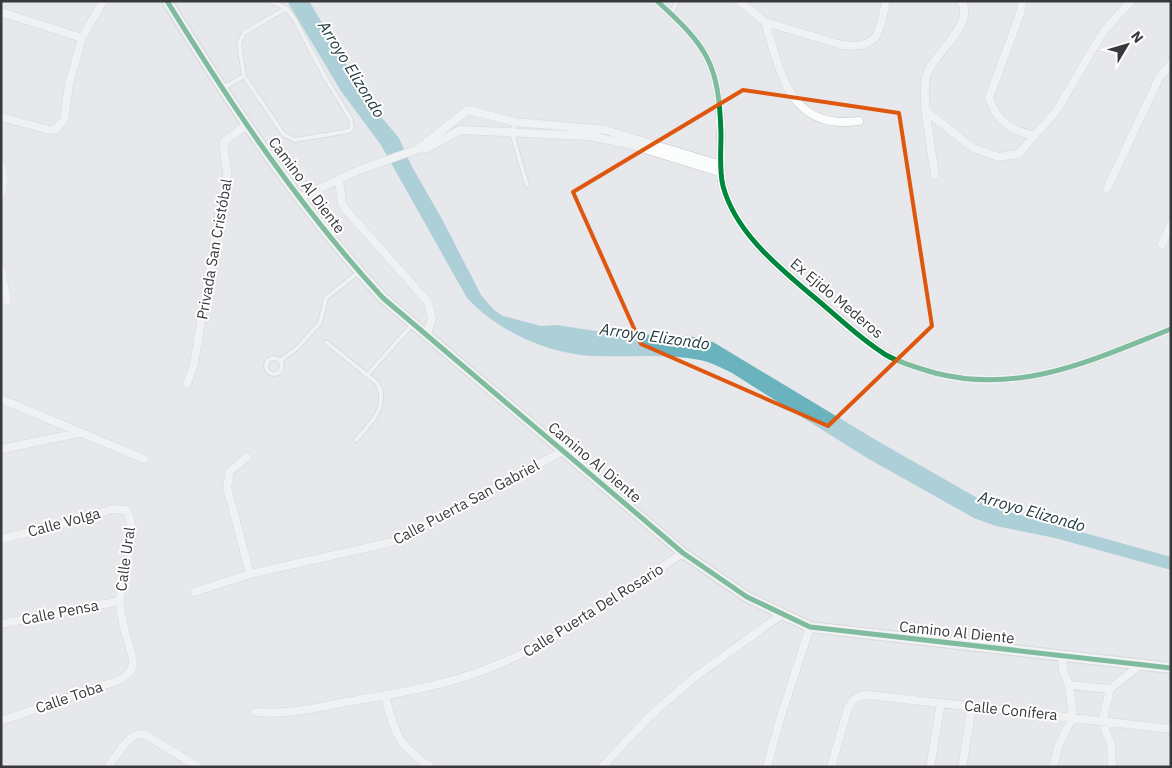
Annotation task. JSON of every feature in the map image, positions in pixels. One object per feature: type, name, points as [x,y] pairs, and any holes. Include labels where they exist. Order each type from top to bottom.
[{"type":"street","points":[[1,117],[49,130],[56,129],[64,120],[69,84],[82,38],[103,1]]},
{"type":"street","name":"Camino Al Diente","points":[[167,1],[247,124],[300,198],[359,272],[426,336],[683,553],[747,597],[810,628],[1171,668]]},
{"type":"street","name":"Ex Ejido Mederos","points":[[657,1],[693,34],[711,63],[720,104],[723,186],[733,212],[744,230],[800,286],[886,354],[922,369],[956,378],[993,381],[1025,379],[1055,372],[1171,329]]},
{"type":"street","points":[[739,1],[765,22],[842,45],[862,46],[878,35],[886,1]]},
{"type":"street","points":[[935,175],[927,112],[926,76],[932,63],[958,30],[964,16],[965,7],[961,1]]},
{"type":"street","points":[[1022,1],[1021,11],[989,98],[999,119],[1017,132],[1032,135]]},
{"type":"street","points":[[927,112],[973,148],[999,157],[1018,154],[1032,135],[1057,110],[1103,32],[1131,1]]},
{"type":"street","points":[[1,12],[82,38]]},
{"type":"street","points":[[765,22],[785,85],[803,108],[819,116],[839,122],[859,120]]},
{"type":"street","points":[[1108,189],[1158,78],[1171,63]]},
{"type":"street","points":[[415,150],[468,110],[515,122],[586,127],[721,165]]},
{"type":"street","points":[[483,130],[488,114]]},
{"type":"street","points":[[456,119],[460,130]]},
{"type":"street","name":"Privada San Cristóbal","points":[[186,384],[194,364],[223,192],[228,181],[228,170],[224,158],[224,142],[247,124]]},
{"type":"street","points":[[300,198],[374,165],[415,150],[428,148],[460,130],[589,136],[630,140],[722,173]]},
{"type":"street","points":[[1,166],[4,178],[1,193]]},
{"type":"street","points":[[339,179],[340,198],[347,212],[428,302],[432,319],[426,336]]},
{"type":"street","points":[[1162,244],[1171,224]]},
{"type":"street","points":[[1,270],[8,300]]},
{"type":"street","points":[[1,399],[79,433],[144,458]]},
{"type":"street","points":[[1,449],[79,433]]},
{"type":"street","name":"Calle Puerta San Gabriel","points":[[194,592],[250,574],[392,542],[563,451]]},
{"type":"street","points":[[247,456],[230,471],[226,486],[250,574]]},
{"type":"street","name":"Calle Volga","points":[[1,539],[74,521],[113,509],[126,510]]},
{"type":"street","name":"Calle Ural","points":[[126,510],[132,523],[120,601],[133,660],[133,668]]},
{"type":"street","name":"Calle Puerta Del Rosario","points":[[255,712],[281,714],[385,696],[468,676],[540,645],[683,553]]},
{"type":"street","name":"Calle Pensa","points":[[1,624],[120,601]]},
{"type":"street","points":[[602,767],[649,717],[692,679],[781,615]]},
{"type":"street","points":[[767,767],[780,719],[810,628]]},
{"type":"street","points":[[1053,767],[1059,744],[1073,716],[1069,685],[1063,670],[1062,656]]},
{"type":"street","points":[[1112,767],[1111,744],[1102,722],[1110,689],[1141,664]]},
{"type":"street","name":"Calle Toba","points":[[1,721],[119,680],[127,676],[133,668]]},
{"type":"street","points":[[1069,685],[1110,689]]},
{"type":"street","name":"Calle Conífera","points":[[831,767],[852,700],[860,695],[868,694],[972,707],[1073,716],[1102,722],[1171,729]]},
{"type":"street","points":[[385,696],[398,738],[409,752],[431,767]]},
{"type":"street","points":[[930,767],[941,703]]},
{"type":"street","points":[[962,767],[972,707]]},
{"type":"street","points":[[108,767],[134,735],[144,734],[198,767]]},
{"type":"lane","points":[[270,1],[286,8],[306,39],[326,79],[350,118],[352,128],[349,131],[295,140],[284,135],[244,76],[239,44],[244,33],[286,8]]},
{"type":"lane","points":[[671,14],[677,1]]},
{"type":"lane","points":[[223,88],[244,76]]},
{"type":"lane","points":[[515,122],[512,133],[527,185]]},
{"type":"lane","points":[[280,361],[297,348],[320,322],[326,298],[359,272]]},
{"type":"lane","points":[[367,375],[413,324]]},
{"type":"lane","points":[[326,342],[378,384],[382,400],[379,410],[356,440]]},
{"type":"lane","points":[[271,358],[280,361],[280,370],[272,373],[268,370],[267,361],[271,358]]},
{"type":"highlighted area","points":[[743,90],[899,113],[932,326],[828,426],[641,344],[573,192]]},
{"type":"water","name":"Arroyo Elizondo","points":[[287,1],[309,1],[371,105],[399,138],[411,165],[442,219],[481,295],[494,310],[503,316],[541,326],[556,325],[609,333],[694,337],[713,342],[881,443],[995,508],[1171,557],[1171,570],[1055,538],[996,526],[974,518],[867,458],[732,373],[708,362],[670,356],[581,355],[534,343],[504,328],[478,309],[467,298],[381,145],[341,91]]},
{"type":"cycle path","points":[[167,1],[216,79],[268,155],[323,228],[383,298],[683,553],[747,597],[810,627],[1171,668]]},
{"type":"cycle path","points":[[657,1],[688,31],[699,45],[713,73],[720,110],[722,180],[729,202],[737,218],[758,246],[783,270],[856,333],[886,355],[903,363],[935,373],[967,379],[997,380],[1027,377],[1056,371],[1113,352],[1171,329]]}]
